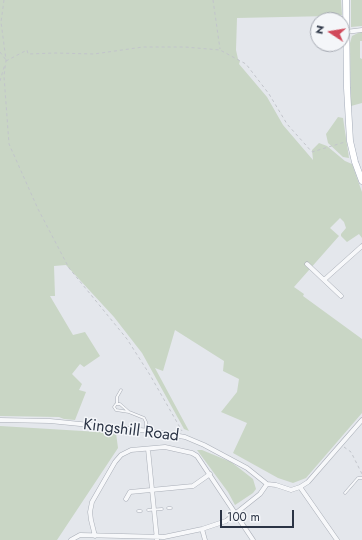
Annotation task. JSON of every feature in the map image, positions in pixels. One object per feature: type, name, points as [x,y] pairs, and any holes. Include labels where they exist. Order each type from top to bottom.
[{"type":"main road","points":[[346,0],[346,12]]},
{"type":"main road","points":[[346,52],[347,102],[350,141],[355,162],[362,181]]},
{"type":"street","points":[[350,32],[362,30]]},
{"type":"street","points":[[324,280],[362,246]]},
{"type":"street","points":[[307,264],[341,296]]},
{"type":"street","name":"Kingshill Road","points":[[0,420],[50,421],[146,430],[184,437],[204,445],[247,468],[267,484],[276,485],[291,490],[300,487]]},
{"type":"street","points":[[337,540],[300,487],[308,482],[341,444],[360,426],[362,420]]},
{"type":"street","points":[[95,536],[91,520],[92,502],[115,462],[121,455],[131,450],[165,446],[192,453],[197,456],[253,540]]},
{"type":"street","points":[[148,449],[157,539]]},
{"type":"street","points":[[126,500],[130,492],[193,486],[210,474]]},
{"type":"street","points":[[71,540],[80,535],[113,538],[157,539],[202,529],[226,521],[260,494],[267,484]]},
{"type":"street","points":[[202,529],[204,540]]},
{"type":"lane","points":[[121,390],[117,397],[117,404],[114,407],[116,410],[129,412]]},
{"type":"lane","points":[[117,404],[129,412],[144,418],[146,422],[146,430]]},
{"type":"lane","points":[[344,493],[358,478],[362,478]]},
{"type":"lane","points":[[148,510],[162,509]]},
{"type":"path","points":[[4,0],[1,22],[6,60],[4,76],[9,144],[38,209],[69,268],[127,339],[178,423],[184,437]]},
{"type":"path","points":[[213,0],[220,50]]},
{"type":"path","points":[[0,81],[6,60],[28,50],[28,54],[94,54],[143,47],[185,47],[220,50],[246,64],[269,94],[287,124],[312,152],[350,141]]},
{"type":"path","points":[[0,52],[6,60]]},
{"type":"path","points":[[341,444],[351,452],[362,474]]},
{"type":"green space","points":[[0,0],[341,0],[342,12],[310,12],[310,16],[237,18],[236,50],[240,61],[239,64],[267,97],[283,125],[313,160],[312,150],[319,143],[327,146],[345,161],[352,164],[362,192],[362,238],[359,234],[347,242],[341,236],[346,228],[344,222],[340,218],[330,228],[339,236],[294,287],[304,294],[303,296],[362,339],[362,413],[306,478],[293,483],[278,478],[233,453],[247,423],[221,412],[237,392],[239,379],[223,371],[224,361],[175,330],[163,371],[155,368],[189,431],[184,429],[142,353],[114,317],[66,265],[54,266],[55,296],[50,296],[73,335],[85,332],[100,356],[84,367],[80,364],[72,374],[82,384],[79,390],[86,392],[75,420],[59,417],[0,416]]},
{"type":"green space","points":[[351,0],[362,0],[362,26],[351,27]]},
{"type":"green space","points":[[362,31],[362,41],[360,41],[360,58],[362,59],[362,103],[351,106],[350,43],[352,36]]},
{"type":"green space","points":[[338,117],[343,118],[349,158],[343,157],[328,143],[326,134]]},
{"type":"green space","points":[[0,426],[116,433],[118,448],[57,540],[0,540]]},
{"type":"green space","points":[[197,450],[202,450],[231,462],[253,479],[256,489],[253,493],[235,505],[228,492]]}]
